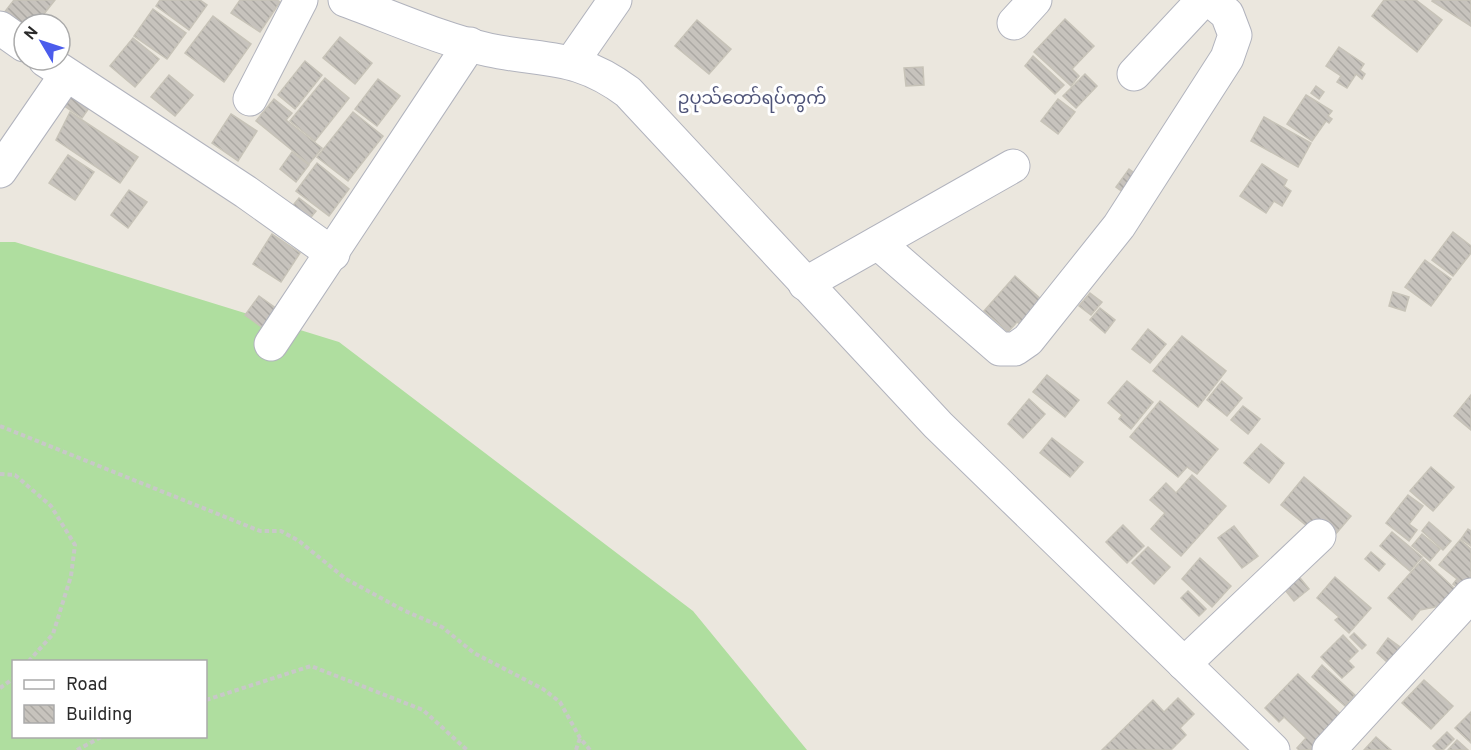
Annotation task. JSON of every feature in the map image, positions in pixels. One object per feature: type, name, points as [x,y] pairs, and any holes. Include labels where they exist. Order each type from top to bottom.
[{"type":"street","points":[[250,99],[301,0]]},
{"type":"street","points":[[345,0],[397,9],[470,44],[488,50],[572,62],[604,74],[628,92],[938,425],[1273,750]]},
{"type":"street","points":[[572,62],[615,0]]},
{"type":"street","points":[[1134,74],[1203,0]]},
{"type":"street","points":[[878,243],[1000,349],[1015,349],[1022,345],[1119,226],[1227,58],[1235,35],[1227,14],[1210,0]]},
{"type":"street","points":[[271,344],[333,254],[470,44]]},
{"type":"street","points":[[0,171],[53,72]]},
{"type":"street","points":[[61,72],[236,186],[333,254]]},
{"type":"street","points":[[806,285],[1013,166]]},
{"type":"street","points":[[1184,664],[1319,536]]},
{"type":"street","points":[[1329,750],[1471,595]]},
{"type":"path","points":[[0,426],[260,531],[281,531],[346,579],[403,610],[442,627],[474,653],[543,689],[560,702],[580,738],[590,750]]},
{"type":"path","points":[[0,474],[15,475],[51,506],[75,545],[71,576],[53,634],[30,660]]},
{"type":"path","points":[[207,700],[311,666],[423,710],[467,750]]},
{"type":"path","points":[[77,750],[99,738]]},
{"type":"path","points":[[576,750],[580,738]]},
{"type":"green space","points":[[0,242],[15,242],[339,342],[693,611],[807,750],[0,750]]},
{"type":"building","points":[[14,0],[55,0],[46,12],[12,12],[12,21],[3,14]]},
{"type":"building","points":[[160,0],[200,0],[207,5],[189,30],[156,6]]},
{"type":"building","points":[[240,0],[277,0],[280,2],[260,32],[231,13]]},
{"type":"building","points":[[1384,0],[1416,0],[1442,20],[1417,52],[1372,16]]},
{"type":"building","points":[[1433,0],[1471,0],[1471,26],[1432,1]]},
{"type":"building","points":[[153,9],[186,33],[167,59],[134,36]]},
{"type":"building","points":[[213,16],[251,44],[224,82],[185,53]]},
{"type":"building","points":[[1065,19],[1094,46],[1072,69],[1079,76],[1071,86],[1034,52]]},
{"type":"building","points":[[697,20],[731,49],[709,74],[675,46]]},
{"type":"building","points":[[340,37],[372,63],[355,84],[323,58]]},
{"type":"building","points":[[133,38],[159,59],[135,87],[110,66]]},
{"type":"building","points":[[1339,47],[1364,64],[1360,70],[1365,74],[1362,79],[1356,74],[1347,88],[1337,82],[1341,76],[1326,66]]},
{"type":"building","points":[[1033,56],[1064,85],[1055,94],[1025,66]]},
{"type":"building","points":[[305,61],[322,75],[295,109],[278,95]]},
{"type":"building","points":[[923,67],[924,85],[906,86],[904,68]]},
{"type":"building","points":[[1085,74],[1097,86],[1076,108],[1063,96]]},
{"type":"building","points":[[169,75],[193,95],[175,116],[151,97]]},
{"type":"building","points":[[325,78],[349,98],[315,141],[290,121]]},
{"type":"building","points":[[378,79],[400,96],[377,126],[355,109]]},
{"type":"building","points":[[73,83],[96,98],[82,118],[60,103]]},
{"type":"building","points":[[1316,86],[1324,92],[1319,99],[1311,93]]},
{"type":"building","points":[[1306,95],[1332,111],[1328,116],[1332,119],[1329,123],[1326,121],[1312,141],[1287,124]]},
{"type":"building","points":[[274,99],[292,113],[286,120],[322,148],[309,164],[256,121]]},
{"type":"building","points":[[1058,99],[1075,112],[1058,134],[1041,121]]},
{"type":"building","points":[[70,112],[138,157],[120,183],[56,140]]},
{"type":"building","points":[[353,112],[383,136],[348,181],[317,157]]},
{"type":"building","points":[[231,114],[257,131],[238,161],[212,143]]},
{"type":"building","points":[[1264,117],[1311,143],[1298,167],[1251,141]]},
{"type":"building","points":[[292,152],[309,165],[296,182],[280,169]]},
{"type":"building","points":[[68,155],[94,172],[75,200],[49,183]]},
{"type":"building","points":[[317,163],[349,189],[329,216],[296,191]]},
{"type":"building","points":[[1262,164],[1287,180],[1284,186],[1291,191],[1282,206],[1274,201],[1266,213],[1240,196]]},
{"type":"building","points":[[1129,169],[1144,180],[1131,198],[1116,187]]},
{"type":"building","points":[[129,190],[147,202],[128,228],[111,215]]},
{"type":"building","points":[[299,198],[316,211],[307,222],[290,209]]},
{"type":"building","points":[[1453,232],[1471,246],[1471,253],[1453,276],[1432,260]]},
{"type":"building","points":[[272,234],[300,253],[281,282],[253,264]]},
{"type":"building","points":[[1425,260],[1451,279],[1431,306],[1405,287]]},
{"type":"building","points":[[1015,276],[1042,300],[1021,325],[1017,322],[1008,332],[984,311]]},
{"type":"building","points":[[1393,292],[1409,297],[1405,311],[1389,306]]},
{"type":"building","points":[[1090,293],[1102,302],[1091,315],[1079,306]]},
{"type":"building","points":[[259,296],[277,309],[263,328],[245,315]]},
{"type":"building","points":[[1100,308],[1115,320],[1105,333],[1090,320]]},
{"type":"building","points":[[1148,329],[1166,344],[1150,363],[1132,349]]},
{"type":"building","points":[[1182,336],[1226,371],[1198,407],[1153,371]]},
{"type":"building","points":[[1047,375],[1079,400],[1065,417],[1033,392]]},
{"type":"building","points":[[1127,381],[1153,402],[1131,429],[1119,419],[1122,415],[1108,403]]},
{"type":"building","points":[[1222,381],[1242,398],[1227,416],[1207,400]]},
{"type":"building","points":[[1471,395],[1471,430],[1454,416]]},
{"type":"building","points":[[1029,399],[1045,414],[1023,438],[1008,424]]},
{"type":"building","points":[[1160,401],[1218,449],[1197,474],[1187,467],[1178,477],[1130,437]]},
{"type":"building","points":[[1243,406],[1260,419],[1248,434],[1231,420]]},
{"type":"building","points":[[1052,438],[1083,462],[1070,477],[1040,453]]},
{"type":"building","points":[[1261,444],[1284,463],[1269,483],[1244,463]]},
{"type":"building","points":[[1431,467],[1454,487],[1433,511],[1410,491]]},
{"type":"building","points":[[1192,475],[1226,506],[1181,556],[1151,529],[1165,513],[1150,500],[1166,483],[1176,493]]},
{"type":"building","points":[[1304,477],[1351,516],[1328,543],[1281,505]]},
{"type":"building","points":[[1408,495],[1423,506],[1409,524],[1417,530],[1409,541],[1386,523]]},
{"type":"building","points":[[1429,522],[1451,541],[1443,550],[1422,531]]},
{"type":"building","points":[[1123,525],[1144,546],[1127,563],[1106,542]]},
{"type":"building","points":[[1234,526],[1258,556],[1242,568],[1218,538]]},
{"type":"building","points":[[1468,529],[1471,531],[1471,546],[1461,539]]},
{"type":"building","points":[[1392,532],[1422,557],[1410,571],[1380,546]]},
{"type":"building","points":[[1422,534],[1440,549],[1430,561],[1412,546]]},
{"type":"building","points":[[1460,540],[1471,549],[1471,577],[1461,590],[1453,584],[1457,579],[1439,565]]},
{"type":"building","points":[[1148,547],[1170,567],[1154,584],[1132,563]]},
{"type":"building","points":[[1371,552],[1385,564],[1379,571],[1365,559]]},
{"type":"building","points":[[1200,558],[1231,586],[1212,607],[1182,579]]},
{"type":"building","points":[[1423,559],[1455,589],[1440,606],[1420,610],[1412,620],[1388,598]]},
{"type":"building","points":[[1296,573],[1309,589],[1294,601],[1281,585]]},
{"type":"building","points":[[1335,577],[1371,608],[1349,633],[1335,620],[1339,617],[1317,598]]},
{"type":"building","points":[[1188,591],[1206,609],[1199,616],[1181,598]]},
{"type":"building","points":[[1354,633],[1366,645],[1362,649],[1350,637]]},
{"type":"building","points":[[1343,635],[1358,651],[1348,661],[1354,667],[1342,678],[1321,657]]},
{"type":"building","points":[[1388,638],[1400,647],[1388,663],[1377,653]]},
{"type":"building","points":[[1322,665],[1355,695],[1345,706],[1312,677]]},
{"type":"building","points":[[1298,674],[1346,719],[1317,750],[1299,750],[1297,748],[1306,738],[1284,717],[1279,722],[1265,708]]},
{"type":"building","points":[[1424,680],[1453,706],[1431,729],[1402,703]]},
{"type":"building","points":[[1178,698],[1194,714],[1180,728],[1186,735],[1171,750],[1102,750],[1153,700],[1164,712]]},
{"type":"building","points":[[1471,712],[1471,743],[1455,728]]},
{"type":"building","points":[[1447,732],[1454,739],[1443,750],[1437,750],[1433,746]]},
{"type":"building","points":[[1376,737],[1391,750],[1364,750]]},
{"type":"building","points":[[1457,740],[1468,750],[1448,750]]},
{"type":"district","name":"ဥပုသ်တော်ရပ်ကွက်","points":[[752,98]]}]
